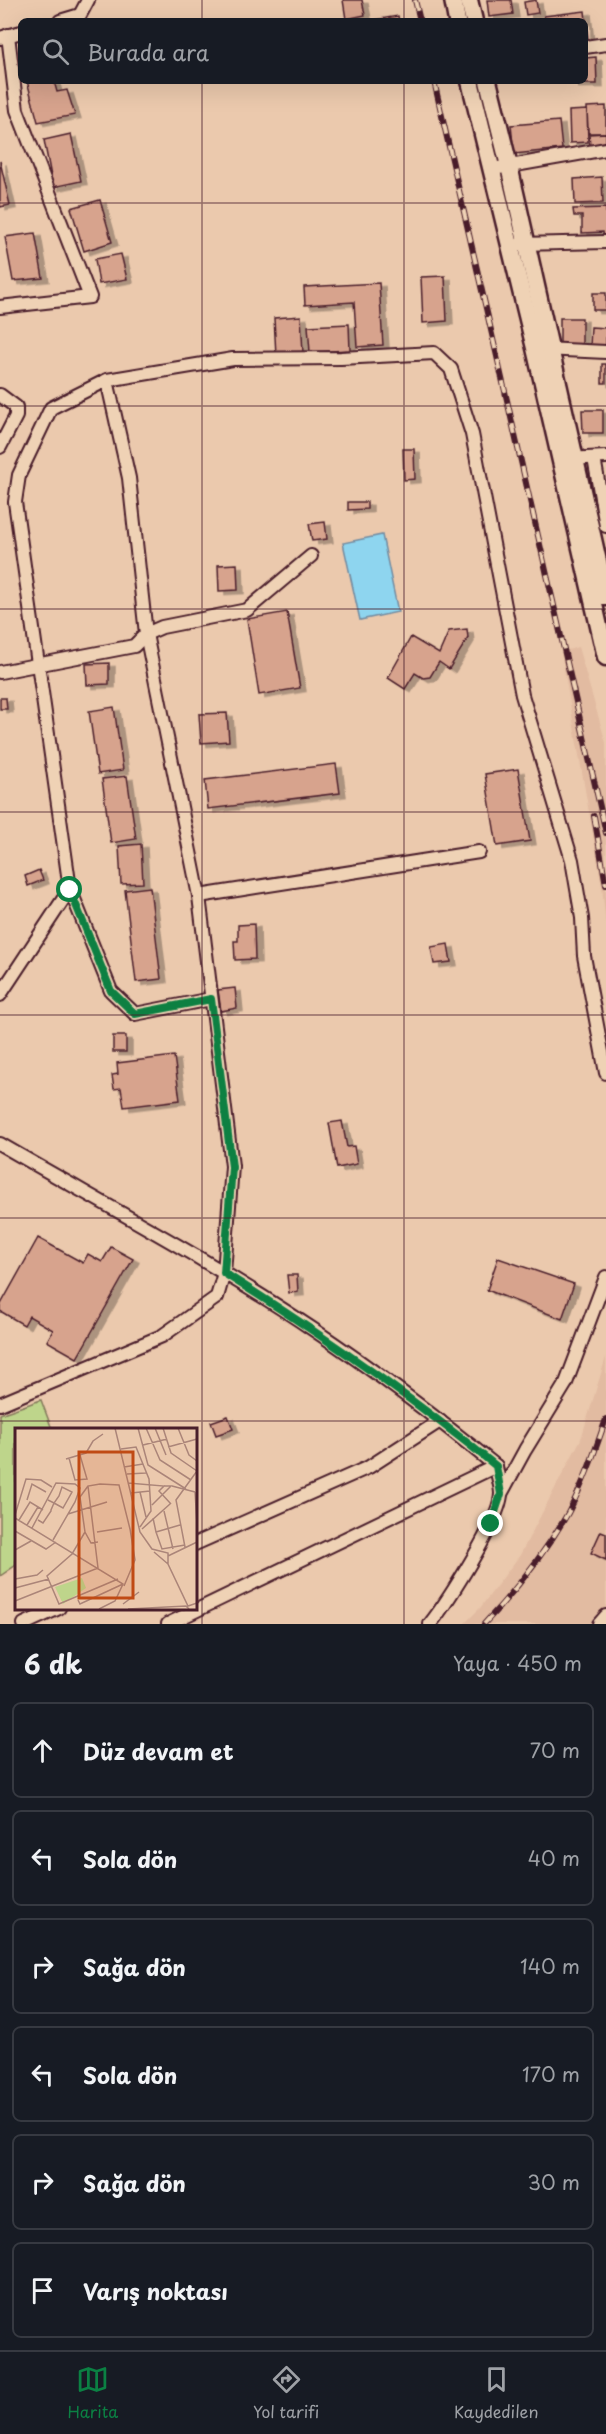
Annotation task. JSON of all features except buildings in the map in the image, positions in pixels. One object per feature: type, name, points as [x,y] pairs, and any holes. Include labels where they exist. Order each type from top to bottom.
[{"type":"main road","points":[[453,0],[457,18]]},
{"type":"main road","points":[[469,0],[473,18]]},
{"type":"main road","points":[[471,84],[501,167]]},
{"type":"main road","points":[[488,84],[501,167],[567,459],[606,657]]},
{"type":"main road","points":[[567,459],[606,597]]},
{"type":"street","points":[[70,18],[80,15],[88,0]]},
{"type":"street","points":[[0,307],[90,297],[17,110],[4,36]]},
{"type":"street","points":[[588,47],[606,44]]},
{"type":"street","points":[[501,167],[606,149]]},
{"type":"street","points":[[518,244],[606,242]]},
{"type":"street","points":[[542,349],[606,352]]},
{"type":"street","points":[[211,999],[135,1014],[111,991],[70,890],[15,502],[20,475],[51,408],[107,380],[233,359],[341,358],[434,352],[452,369],[472,434],[522,695],[572,860],[582,918],[584,956],[606,1073]]},
{"type":"street","points":[[0,1404],[162,1336],[217,1297],[224,1273],[232,1167],[199,896],[146,634],[129,478],[107,380]]},
{"type":"street","points":[[0,395],[16,407],[16,416],[0,447]]},
{"type":"street","points":[[567,459],[600,457],[606,526]]},
{"type":"street","points":[[0,672],[134,646],[146,634],[162,627],[247,610],[311,556]]},
{"type":"street","points":[[199,896],[479,852]]},
{"type":"street","points":[[0,995],[70,890]]},
{"type":"street","points":[[0,1144],[224,1273],[314,1330],[440,1421],[496,1466],[501,1494]]},
{"type":"street","points":[[430,1624],[443,1607],[491,1524],[501,1494],[566,1383],[606,1277]]},
{"type":"street","points":[[196,1544],[369,1467],[440,1421]]},
{"type":"street","points":[[168,1624],[496,1466]]},
{"type":"street","points":[[24,1624],[57,1609]]},
{"type":"street","points":[[598,1624],[606,1616]]},
{"type":"shaded area","points":[[578,647],[606,743],[606,925],[602,887],[561,652]]},
{"type":"shaded area","points":[[606,1357],[606,1624],[464,1624],[480,1608],[520,1555],[581,1439]]},
{"type":"green space","points":[[41,1400],[52,1428],[15,1428],[15,1566],[0,1576],[0,1414]]},
{"type":"water","points":[[382,535],[398,612],[360,620],[343,543]]},
{"type":"railway","points":[[415,0],[419,18]]},
{"type":"railway","points":[[435,84],[606,833]]},
{"type":"railway","points":[[594,816],[606,885]]},
{"type":"railway","points":[[484,1624],[529,1571],[568,1513],[584,1479],[606,1419]]},
{"type":"route","points":[[70,890],[111,991],[135,1014],[211,999],[232,1167],[224,1273],[314,1330],[440,1421],[496,1466],[501,1494],[491,1524]]}]
